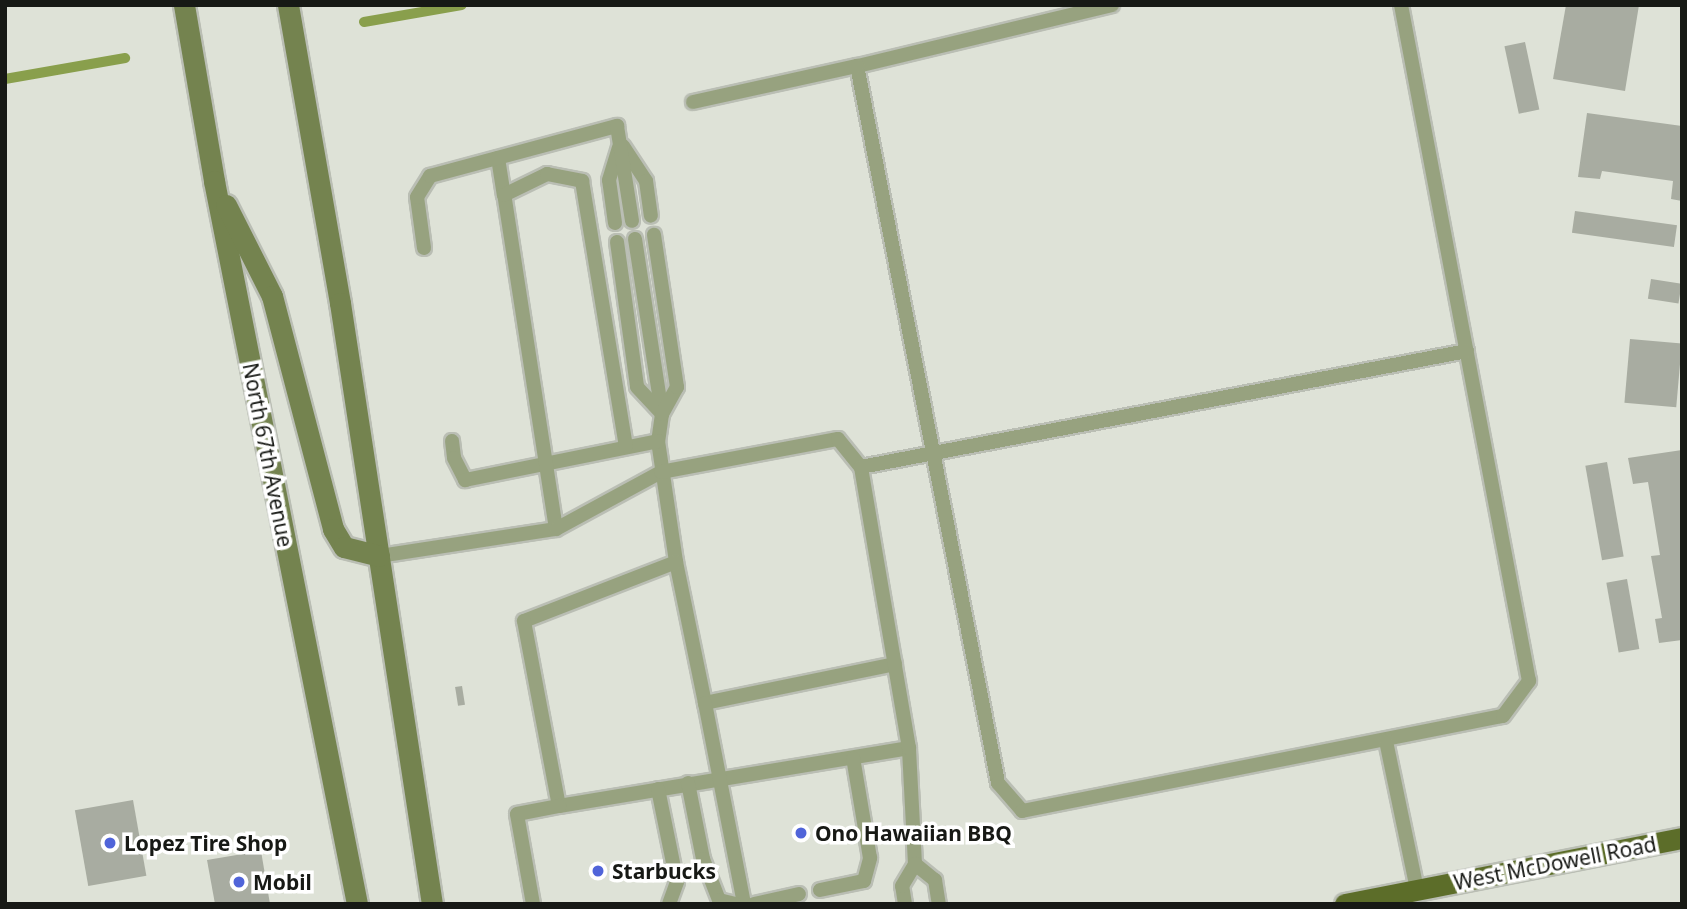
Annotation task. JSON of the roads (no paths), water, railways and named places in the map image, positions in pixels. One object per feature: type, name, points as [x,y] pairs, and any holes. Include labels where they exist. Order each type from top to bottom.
[{"type":"main road","name":"North 67th Avenue","points":[[184,5],[214,181],[358,904]]},
{"type":"main road","points":[[288,5],[379,556],[432,904]]},
{"type":"main road","points":[[214,181],[272,296],[333,529],[344,547],[379,556]]},
{"type":"main road","name":"West McDowell Road","points":[[1345,904],[1682,838]]},
{"type":"lane","points":[[693,102],[1112,5]]},
{"type":"lane","points":[[857,66],[998,783],[1022,811],[1503,716],[1529,681],[1401,5]]},
{"type":"lane","points":[[424,248],[417,197],[430,176],[617,126],[632,220]]},
{"type":"lane","points":[[620,142],[646,181],[651,216]]},
{"type":"lane","points":[[615,223],[609,180],[620,142]]},
{"type":"lane","points":[[498,158],[556,529]]},
{"type":"lane","points":[[504,194],[547,174],[582,181],[626,446]]},
{"type":"lane","points":[[654,235],[677,387],[662,414],[657,441],[661,472],[676,562],[744,904]]},
{"type":"lane","points":[[635,239],[662,414]]},
{"type":"lane","points":[[617,242],[637,387],[662,414]]},
{"type":"lane","points":[[861,467],[933,450],[1467,351]]},
{"type":"lane","points":[[379,556],[556,529],[661,472],[838,439],[861,467],[909,748],[915,864],[902,886],[905,904]]},
{"type":"lane","points":[[452,441],[465,480],[657,441]]},
{"type":"lane","points":[[559,806],[524,621],[676,562]]},
{"type":"lane","points":[[705,703],[895,664]]},
{"type":"lane","points":[[1386,741],[1417,890]]},
{"type":"lane","points":[[533,904],[517,814],[688,783],[909,748]]},
{"type":"lane","points":[[820,890],[864,881],[870,858],[853,758]]},
{"type":"lane","points":[[688,783],[703,859],[715,890],[719,900],[735,904]]},
{"type":"lane","points":[[658,789],[677,882],[669,904]]},
{"type":"lane","points":[[915,864],[935,880],[939,904]]},
{"type":"lane","points":[[754,904],[799,894]]},
{"type":"waterway","points":[[364,22],[462,5]]},
{"type":"waterway","points":[[5,79],[125,58]]},
{"type":"place","name":"Ono Hawaiian BBQ","points":[[801,833]]},
{"type":"place","name":"Lopez Tire Shop","points":[[110,843]]},
{"type":"place","name":"Starbucks","points":[[598,871]]},
{"type":"place","name":"Mobil","points":[[239,882]]}]
